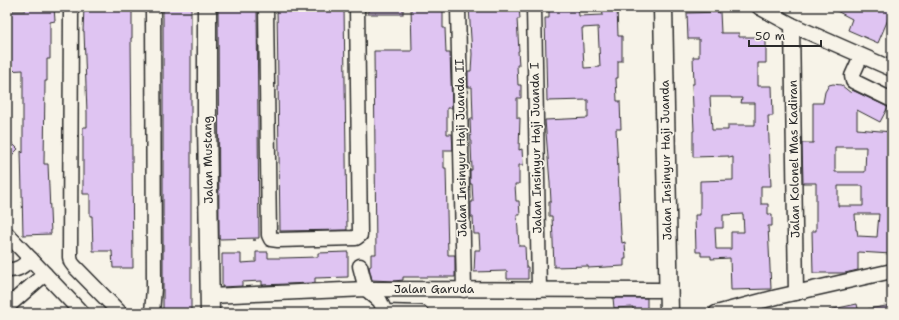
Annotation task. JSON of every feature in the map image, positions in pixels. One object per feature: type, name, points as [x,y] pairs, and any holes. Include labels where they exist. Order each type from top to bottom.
[{"type":"main road","name":"Jalan Mustang","points":[[207,7],[210,304]]},
{"type":"main road","name":"Jalan Insinyur Haji Juanda","points":[[654,7],[658,313]]},
{"type":"main road","name":"Jalan Insinyur Haji Juanda","points":[[663,7],[669,313]]},
{"type":"street","points":[[71,7],[70,257],[74,266],[120,313]]},
{"type":"street","points":[[152,313],[154,288],[153,7]]},
{"type":"street","points":[[266,7],[269,235],[271,239],[278,240],[356,238],[360,235],[357,7]]},
{"type":"street","name":"Jalan Insinyur Haji Juanda II","points":[[458,7],[464,290]]},
{"type":"street","name":"Jalan Insinyur Haji Juanda I","points":[[534,7],[539,290]]},
{"type":"street","points":[[759,7],[792,25],[892,69]]},
{"type":"street","name":"Jalan Kolonel Mas Kadiran","points":[[792,25],[796,294]]},
{"type":"street","points":[[861,56],[852,76],[853,81],[892,100]]},
{"type":"street","points":[[7,234],[82,313]]},
{"type":"street","points":[[7,270],[19,268],[31,259]]},
{"type":"street","points":[[360,266],[366,289],[380,301],[385,312],[421,313]]},
{"type":"street","points":[[716,313],[892,271]]},
{"type":"street","points":[[7,307],[45,274]]},
{"type":"street","name":"Jalan Garuda","points":[[210,304],[366,289],[658,290]]},
{"type":"building","points":[[25,7],[54,7],[55,21],[50,22],[50,59],[47,59],[47,81],[45,81],[44,164],[48,164],[51,234],[23,235],[21,151],[23,153],[23,70],[7,71],[7,11],[25,11]]},
{"type":"building","points":[[84,7],[132,7],[133,268],[113,268],[112,251],[93,251],[90,194],[83,194],[83,127],[87,127],[83,31]]},
{"type":"building","points":[[163,7],[191,7],[191,313],[163,313]]},
{"type":"building","points":[[218,7],[257,7],[259,238],[219,239]]},
{"type":"building","points":[[277,7],[344,7],[347,230],[280,231]]},
{"type":"building","points":[[368,7],[403,7],[403,14],[368,14]]},
{"type":"building","points":[[411,7],[443,7],[443,28],[445,28],[446,53],[450,53],[452,108],[447,108],[447,134],[452,134],[453,150],[444,150],[444,168],[446,168],[448,255],[455,255],[455,277],[403,277],[403,280],[394,281],[372,280],[369,267],[371,266],[371,254],[376,254],[374,51],[412,51]]},
{"type":"building","points":[[469,7],[519,7],[520,19],[517,19],[519,65],[517,65],[518,85],[521,85],[521,98],[517,98],[517,118],[520,118],[519,150],[522,149],[523,165],[519,165],[519,184],[515,184],[516,201],[519,201],[520,215],[517,215],[519,246],[525,246],[528,279],[507,279],[507,271],[474,272],[475,250],[480,250],[479,234],[474,234],[473,217],[471,217],[471,202],[473,202],[472,184],[470,184],[470,170],[472,170],[470,119],[473,119],[472,87],[468,87],[468,71],[471,71],[472,54]]},
{"type":"building","points":[[549,7],[578,7],[579,16],[603,15],[602,7],[617,7],[618,36],[622,36],[622,61],[618,61],[618,78],[616,78],[617,101],[620,101],[621,129],[616,129],[621,234],[622,243],[625,242],[626,259],[624,259],[624,266],[588,268],[588,266],[554,267],[552,216],[549,216],[549,202],[551,202],[545,120],[588,118],[588,100],[547,101],[545,18],[549,18]],"holes":[[[598,27],[600,67],[584,68],[582,28]]]},
{"type":"building","points":[[829,7],[892,7],[892,10],[878,43],[848,30],[852,19]]},
{"type":"building","points":[[720,12],[721,33],[739,33],[739,37],[756,37],[756,39],[766,39],[766,63],[758,63],[758,86],[772,86],[773,116],[768,116],[771,186],[761,186],[761,204],[768,204],[768,214],[772,214],[772,226],[768,226],[771,289],[731,290],[730,258],[711,259],[711,256],[701,256],[701,252],[696,252],[695,215],[700,215],[700,181],[733,180],[733,157],[693,157],[693,57],[699,57],[699,39],[688,39],[687,13]],"holes":[[[710,97],[742,98],[741,103],[755,103],[755,125],[728,125],[728,130],[712,130]],[[743,214],[744,232],[731,232],[731,249],[716,249],[715,228],[723,228],[723,215]]]},
{"type":"building","points":[[829,85],[841,85],[851,93],[852,90],[888,107],[880,122],[857,110],[857,129],[892,132],[891,254],[858,252],[858,270],[845,273],[813,273],[812,231],[816,231],[816,183],[803,183],[802,143],[813,143],[813,103],[823,103],[825,92]],"holes":[[[835,147],[866,147],[865,172],[835,172]],[[838,186],[863,186],[863,206],[838,206]],[[855,214],[879,214],[877,237],[858,236]]]},
{"type":"building","points":[[7,138],[18,149],[7,160]]},
{"type":"building","points":[[256,252],[268,252],[268,258],[283,258],[318,257],[318,253],[348,252],[348,277],[315,278],[315,283],[262,285],[262,281],[242,282],[242,286],[222,287],[222,254],[241,254],[241,263],[256,262]]},
{"type":"building","points":[[613,298],[647,298],[647,313],[633,313],[633,307],[614,308]]},
{"type":"building","points":[[857,304],[859,313],[830,313],[829,310]]},
{"type":"building","points":[[892,305],[892,313],[868,313],[868,309]]}]
